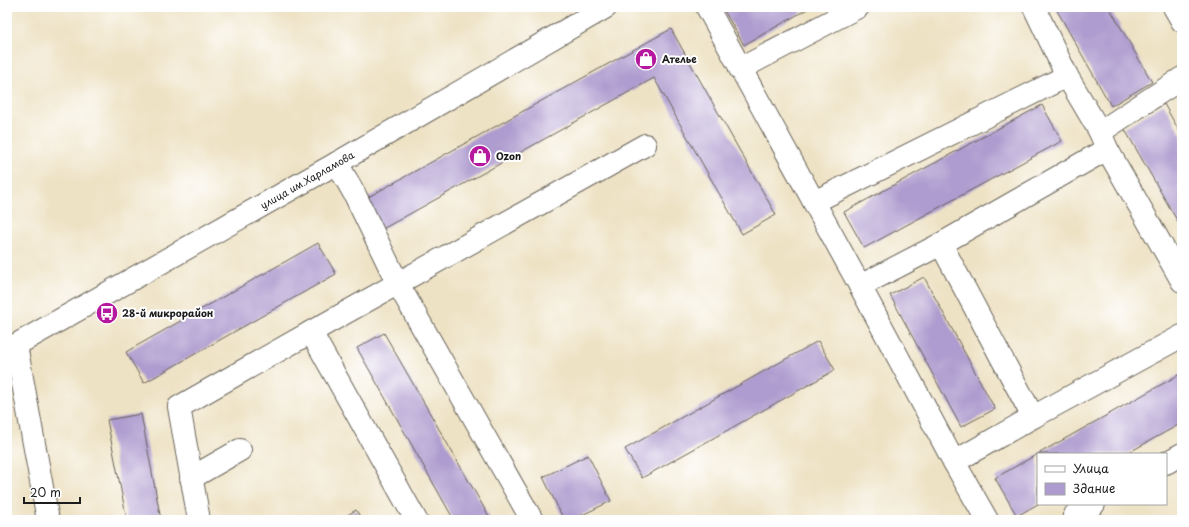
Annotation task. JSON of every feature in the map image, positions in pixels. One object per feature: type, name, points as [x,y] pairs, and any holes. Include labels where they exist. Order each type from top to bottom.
[{"type":"street","name":"улица им.Харламова","points":[[11,348],[337,163],[606,7]]},
{"type":"street","points":[[707,7],[987,520]]},
{"type":"street","points":[[740,69],[858,7]]},
{"type":"street","points":[[1034,7],[1067,76],[1182,281]]},
{"type":"street","points":[[1174,7],[1182,22]]},
{"type":"street","points":[[814,202],[1067,76]]},
{"type":"street","points":[[860,286],[941,244],[1104,140],[1182,78]]},
{"type":"street","points":[[199,520],[179,407],[645,145]]},
{"type":"street","points":[[337,163],[354,193],[398,284],[532,520]]},
{"type":"street","points":[[941,244],[1033,417]]},
{"type":"street","points":[[311,332],[416,520]]},
{"type":"street","points":[[954,462],[1182,336]]},
{"type":"street","points":[[11,348],[48,520]]},
{"type":"street","points":[[191,478],[240,450]]},
{"type":"street","points":[[1167,462],[1182,454]]},
{"type":"street","points":[[1073,518],[1092,505]]},
{"type":"building","points":[[722,7],[811,7],[744,45]]},
{"type":"building","points":[[1055,7],[1109,7],[1152,82],[1111,106]]},
{"type":"building","points":[[671,29],[776,215],[742,234],[654,78],[379,231],[363,200]]},
{"type":"building","points":[[1164,104],[1182,136],[1182,229],[1124,128]]},
{"type":"building","points":[[1042,105],[1062,141],[864,248],[844,212]]},
{"type":"building","points":[[318,243],[336,274],[144,383],[126,352]]},
{"type":"building","points":[[924,277],[995,409],[961,427],[890,295]]},
{"type":"building","points":[[384,333],[491,520],[454,520],[357,348]]},
{"type":"building","points":[[818,341],[835,370],[642,478],[625,449]]},
{"type":"building","points":[[1182,373],[1182,423],[1128,453],[1040,453]]},
{"type":"building","points":[[141,414],[161,520],[127,520],[107,420]]},
{"type":"building","points":[[1037,454],[1037,505],[1017,516],[995,478]]},
{"type":"building","points":[[588,455],[611,501],[572,520],[564,520],[543,477]]},
{"type":"building","points":[[356,510],[362,520],[339,520]]},
{"type":"place","name":"Ателье","points":[[646,59]]},
{"type":"place","name":"Ozon","points":[[480,156]]},
{"type":"place","name":"28-й микрорайон","points":[[107,313]]}]
